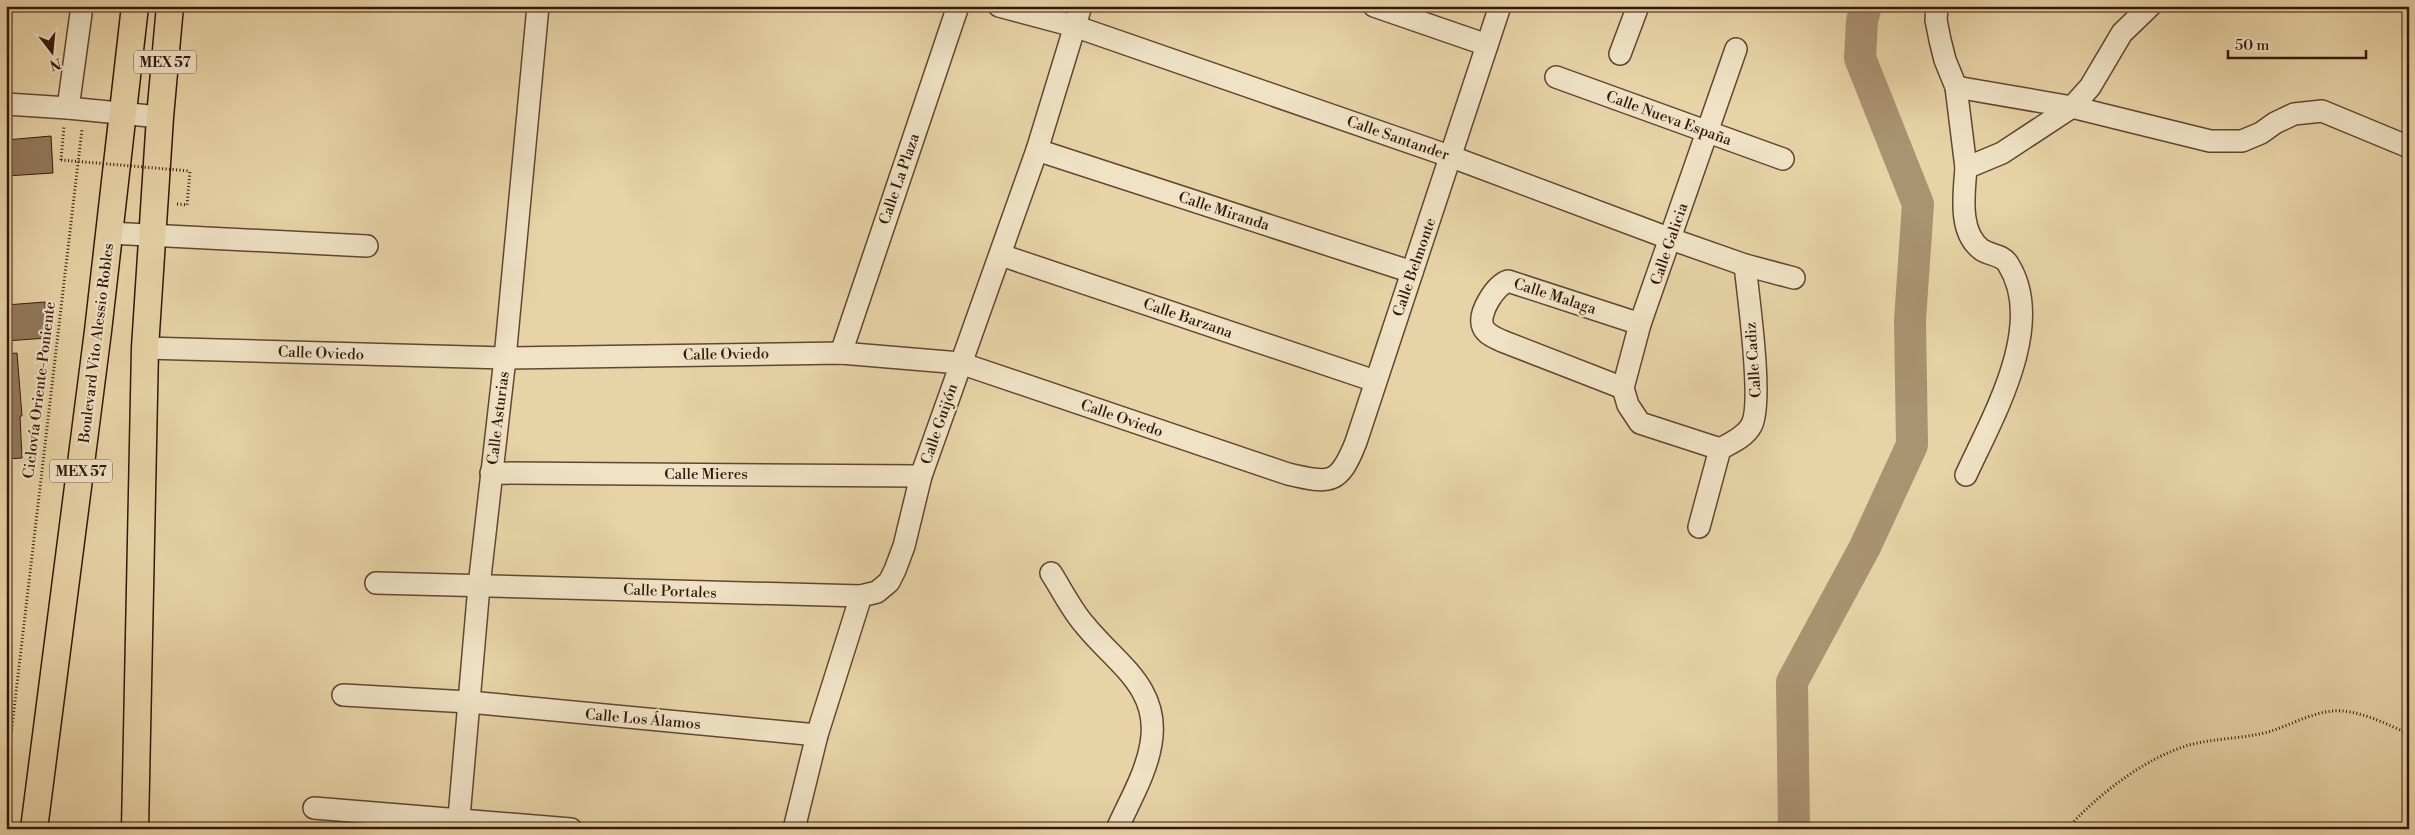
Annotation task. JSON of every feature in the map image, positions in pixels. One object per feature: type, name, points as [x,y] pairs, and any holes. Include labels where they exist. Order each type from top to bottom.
[{"type":"main road","name":"Boulevard Vito Alessio Robles","points":[[34,829],[67,583],[135,6]]},
{"type":"main road","name":"MEX 57","points":[[135,829],[145,348],[151,235],[170,6]]},
{"type":"street","points":[[72,114],[82,6]]},
{"type":"street","name":"Calle Asturias","points":[[458,824],[479,586],[505,358],[538,6]]},
{"type":"street","name":"Calle La Plaza","points":[[841,352],[958,6]]},
{"type":"street","name":"Calle Santander","points":[[999,6],[1077,16],[1671,239],[1745,265],[1794,278]]},
{"type":"street","points":[[1374,6],[1487,44]]},
{"type":"street","name":"Calle Belmonte","points":[[1288,474],[1319,481],[1338,475],[1350,459],[1452,157],[1500,6]]},
{"type":"street","points":[[1620,54],[1638,6]]},
{"type":"street","points":[[1937,6],[1936,20],[1940,40],[1945,60],[1956,87],[1966,168],[1964,201],[1971,237],[1974,243],[1985,251],[2008,262],[2018,290],[2022,314],[2020,336],[2005,389],[1966,475]]},
{"type":"street","points":[[1966,168],[2002,153],[2072,107],[2090,87],[2122,33],[2150,6]]},
{"type":"street","name":"Calle Guijón","points":[[861,596],[877,592],[889,582],[904,546],[921,476],[1037,150],[1077,16]]},
{"type":"street","name":"Calle Galicia","points":[[1623,388],[1640,324],[1736,49]]},
{"type":"street","name":"Calle Nueva España","points":[[1556,77],[1783,158]]},
{"type":"street","points":[[1956,87],[2072,107],[2210,141],[2242,141],[2261,133],[2275,123],[2294,114],[2322,111],[2409,148]]},
{"type":"street","points":[[6,104],[72,114],[123,113],[160,117]]},
{"type":"street","name":"Calle Miranda","points":[[1037,150],[1412,272]]},
{"type":"street","points":[[109,233],[368,246]]},
{"type":"street","name":"Calle Barzana","points":[[1001,255],[1376,381]]},
{"type":"street","name":"Calle Cadiz","points":[[1720,450],[1740,438],[1751,426],[1755,412],[1755,373],[1745,265]]},
{"type":"street","name":"Calle Malaga","points":[[1623,388],[1494,337],[1483,328],[1482,322],[1492,293],[1500,284],[1508,280],[1640,324]]},
{"type":"street","name":"Calle Oviedo","points":[[145,348],[505,358],[841,352],[960,363],[1288,474]]},
{"type":"street","points":[[1623,388],[1628,405],[1640,423],[1720,450],[1699,527]]},
{"type":"street","name":"Calle Mieres","points":[[491,473],[921,476]]},
{"type":"street","points":[[1051,573],[1083,623],[1132,676],[1146,695],[1152,718],[1151,744],[1143,771],[1117,829]]},
{"type":"street","name":"Calle Portales","points":[[376,583],[861,596]]},
{"type":"street","points":[[794,829],[817,735],[861,596]]},
{"type":"street","name":"Calle Los Álamos","points":[[343,695],[469,702],[817,735]]},
{"type":"street","points":[[314,808],[458,824],[571,829]]},
{"type":"path","points":[[72,114],[61,160],[190,171],[187,205]]},
{"type":"path","name":"Ciclovía Oriente-Poniente","points":[[6,778],[72,114]]},
{"type":"path","points":[[2068,829],[2100,796],[2147,765],[2188,746],[2268,732],[2313,715],[2332,711],[2347,712],[2409,734]]},
{"type":"building","points":[[51,136],[53,173],[6,176],[6,140]]},
{"type":"building","points":[[45,302],[47,338],[6,341],[6,305]]},
{"type":"building","points":[[17,353],[22,416],[20,416],[22,458],[6,459],[6,354]]},
{"type":"waterway","points":[[1794,829],[1792,682],[1865,547],[1912,445],[1910,320],[1918,204],[1860,58],[1862,21],[1866,6]]}]
